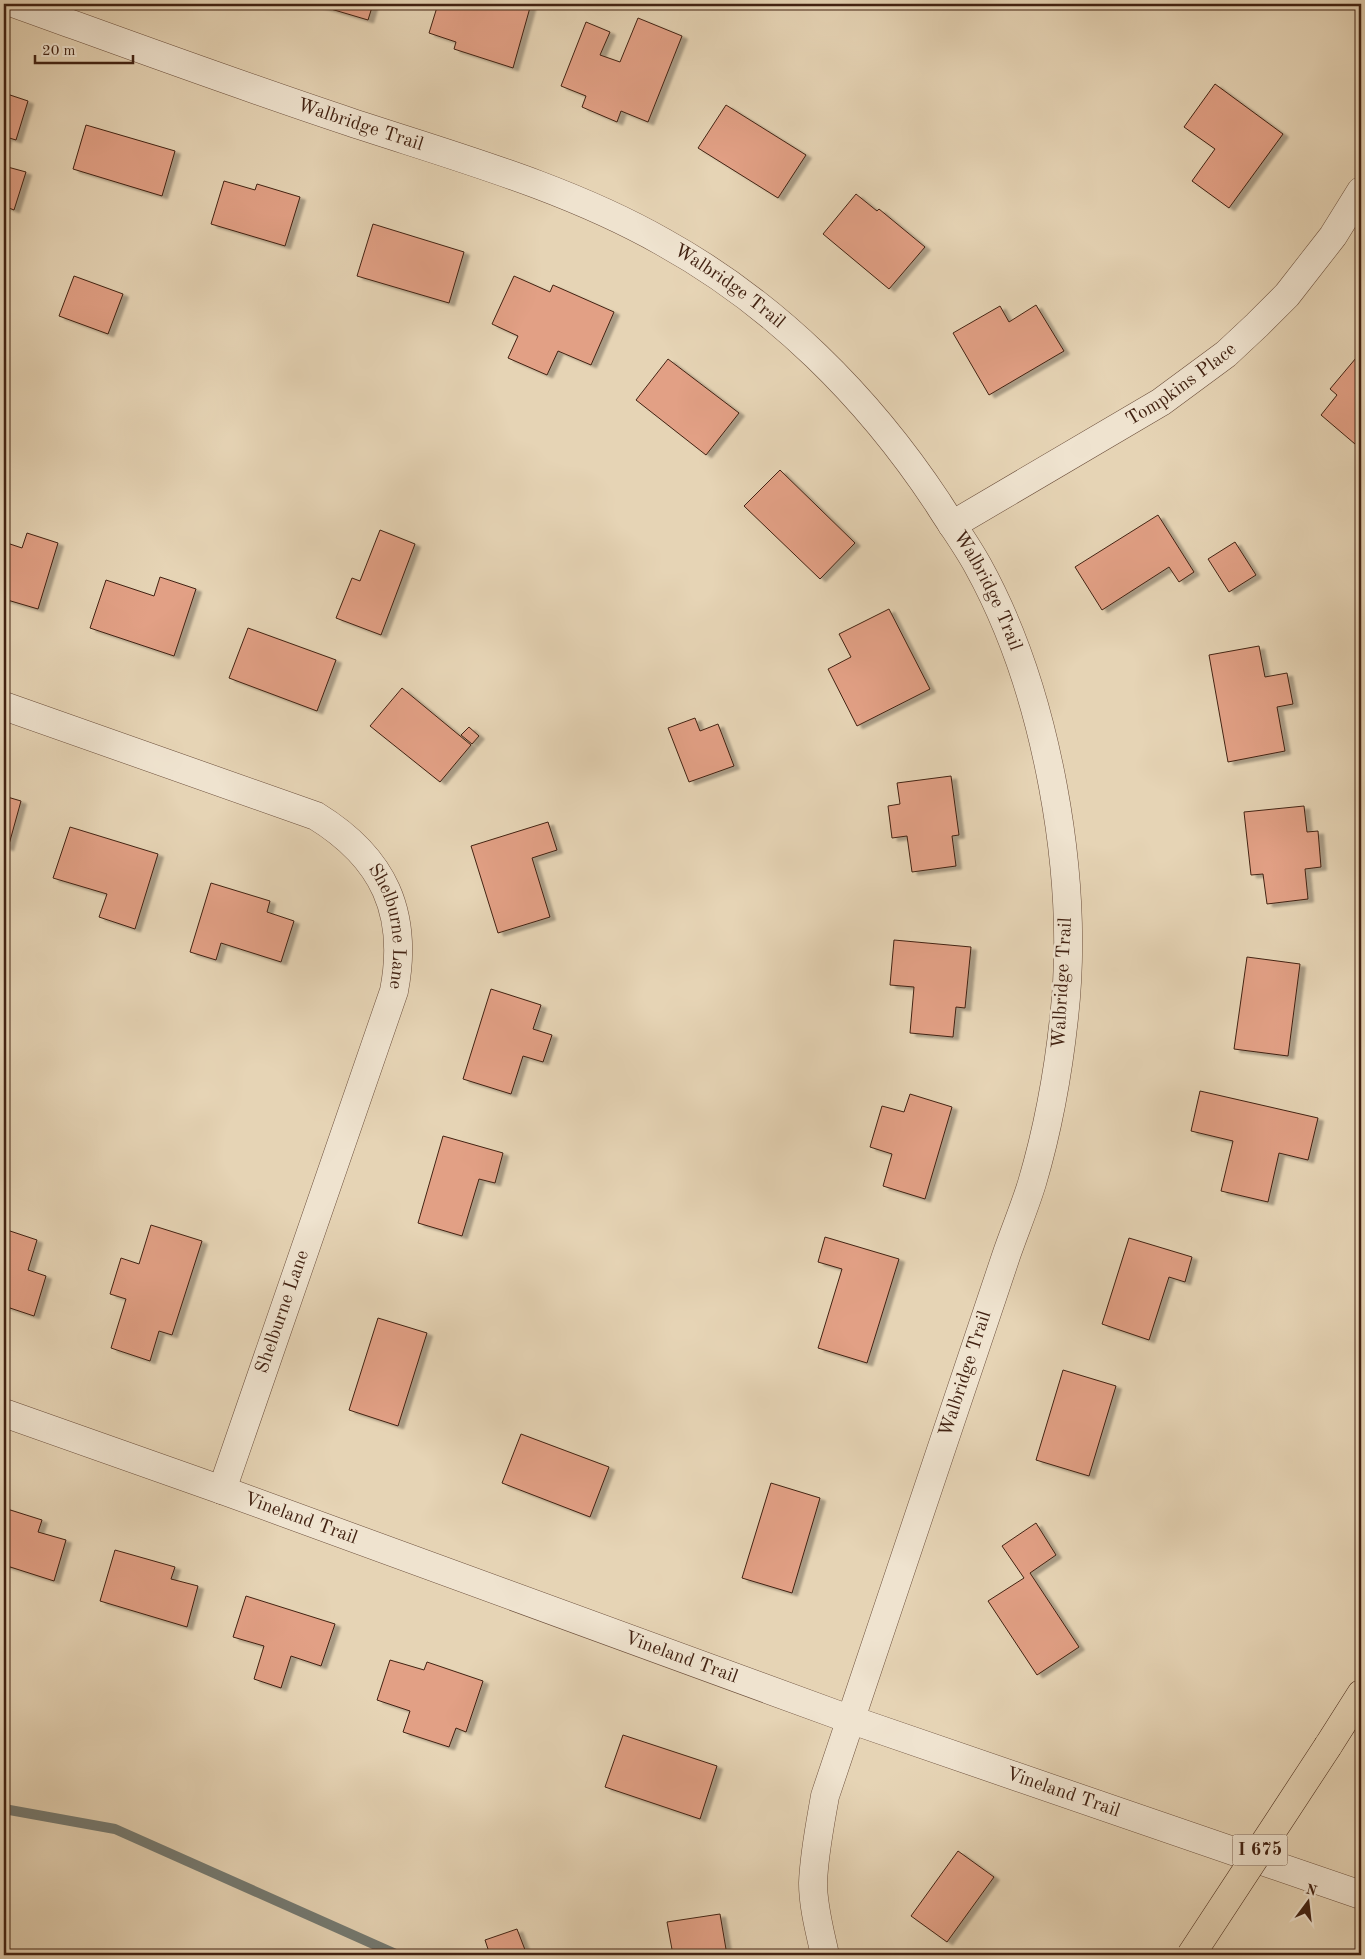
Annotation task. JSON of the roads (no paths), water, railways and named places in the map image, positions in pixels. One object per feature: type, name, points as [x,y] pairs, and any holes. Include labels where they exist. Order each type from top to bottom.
[{"type":"highway","name":"I 675","points":[[1191,1955],[1361,1694]]},
{"type":"street","name":"Walbridge Trail","points":[[16,4],[293,103],[539,185],[620,219],[668,244],[715,274],[761,308],[846,385],[884,428],[910,462],[978,567],[1008,632],[1032,698],[1049,768],[1059,821],[1067,887],[1068,954],[1065,1015],[1053,1101],[1032,1184],[849,1719],[825,1796],[815,1856],[813,1884],[817,1918],[825,1955]]},
{"type":"street","name":"Tompkins Place","points":[[952,525],[1161,402],[1226,354],[1287,295],[1333,236],[1361,190]]},
{"type":"street","name":"Shelburne Lane","points":[[4,706],[316,816],[338,830],[360,849],[377,872],[390,898],[399,944],[398,968],[394,991],[222,1490]]},
{"type":"street","name":"Vineland Trail","points":[[4,1413],[222,1490],[849,1719],[1361,1895]]},
{"type":"waterway","points":[[4,1809],[115,1829],[398,1955]]}]
